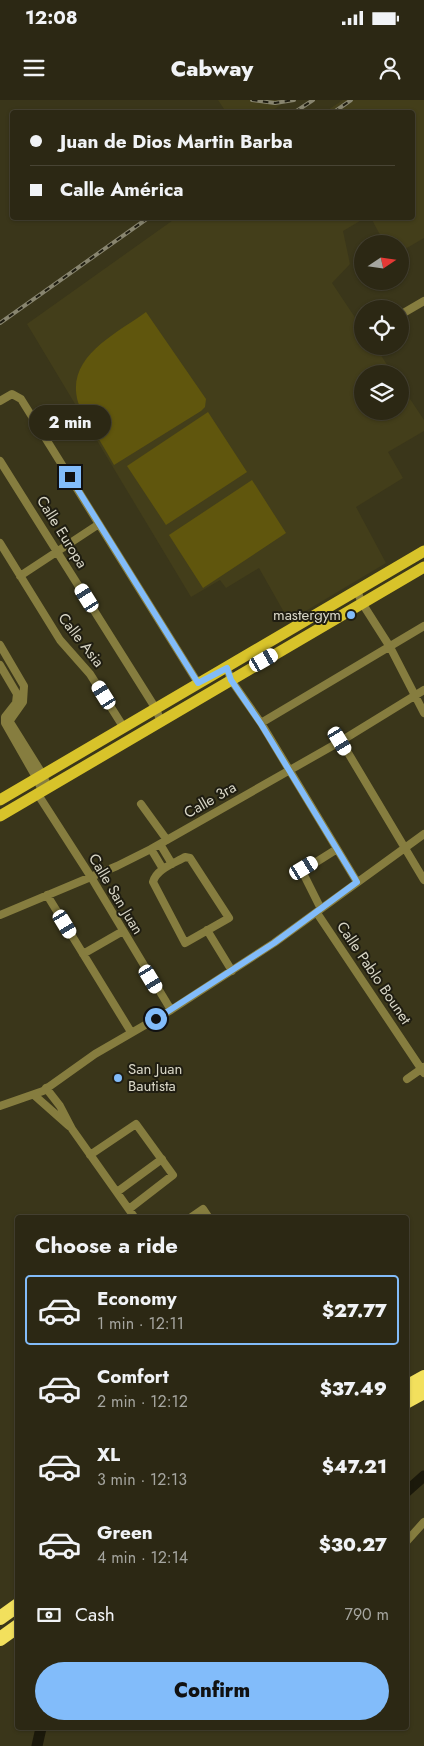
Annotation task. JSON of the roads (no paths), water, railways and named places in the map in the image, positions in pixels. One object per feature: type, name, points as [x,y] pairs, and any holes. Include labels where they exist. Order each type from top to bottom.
[{"type":"highway","points":[[409,1385],[424,1377]]},
{"type":"highway","points":[[409,1400],[424,1392]]},
{"type":"highway","points":[[0,1618],[15,1607]]},
{"type":"highway","points":[[0,1638],[15,1628]]},
{"type":"main road","points":[[0,800],[424,551]]},
{"type":"main road","points":[[0,816],[424,566]]},
{"type":"street","points":[[409,310],[424,301]]},
{"type":"street","points":[[0,401],[12,394],[21,399],[198,683]]},
{"type":"street","name":"Calle Europa","points":[[0,461],[156,709],[161,722]]},
{"type":"street","points":[[20,576],[99,524]]},
{"type":"street","name":"Calle Asia","points":[[0,543],[60,640],[90,674],[124,728]]},
{"type":"street","points":[[357,591],[362,603],[390,646],[424,712]]},
{"type":"street","points":[[261,724],[424,626]]},
{"type":"street","points":[[0,645],[23,683],[21,697]]},
{"type":"street","points":[[0,664],[21,697]]},
{"type":"street","points":[[227,668],[231,680],[261,724],[357,882]]},
{"type":"street","name":"Calle 3ra","points":[[0,914],[91,877],[151,849],[340,741],[424,690]]},
{"type":"street","name":"Calle San Juan","points":[[21,697],[23,702],[10,719],[10,722],[40,777],[42,790],[122,931],[171,1010]]},
{"type":"street","points":[[340,741],[424,880]]},
{"type":"street","points":[[141,804],[163,842],[172,864]]},
{"type":"street","points":[[0,1106],[34,1095],[94,1054],[171,1010],[232,971],[319,911],[424,834]]},
{"type":"street","points":[[151,849],[163,870]]},
{"type":"street","name":"Calle Pablo Bounet","points":[[337,849],[304,868],[302,874],[319,911],[423,1069]]},
{"type":"street","points":[[185,857],[190,858],[229,918],[185,943],[154,884],[155,877],[172,864],[185,857]]},
{"type":"street","points":[[47,895],[131,1032]]},
{"type":"street","points":[[207,930],[232,971]]},
{"type":"street","points":[[83,954],[122,931]]},
{"type":"street","points":[[407,1079],[423,1069]]},
{"type":"street","points":[[46,1088],[60,1106],[72,1129],[133,1215]]},
{"type":"street","points":[[34,1095],[72,1129]]},
{"type":"street","points":[[90,1155],[136,1124],[162,1159],[173,1175],[129,1209]]},
{"type":"street","points":[[117,1192],[162,1159]]},
{"type":"street","points":[[194,1215],[203,1209],[207,1215]]},
{"type":"street","points":[[409,1539],[424,1522]]},
{"type":"waterway","points":[[409,1489],[424,1476]]},
{"type":"waterway","points":[[37,1746],[41,1730]]},
{"type":"railway","points":[[252,100],[275,103],[294,100]]},
{"type":"railway","points":[[298,110],[313,100]]},
{"type":"railway","points":[[337,110],[351,100]]},
{"type":"railway","points":[[0,323],[145,220]]},
{"type":"place","name":"mastergym","points":[[351,615]]},
{"type":"place","name":"San Juan Bautista","points":[[118,1078]]}]
